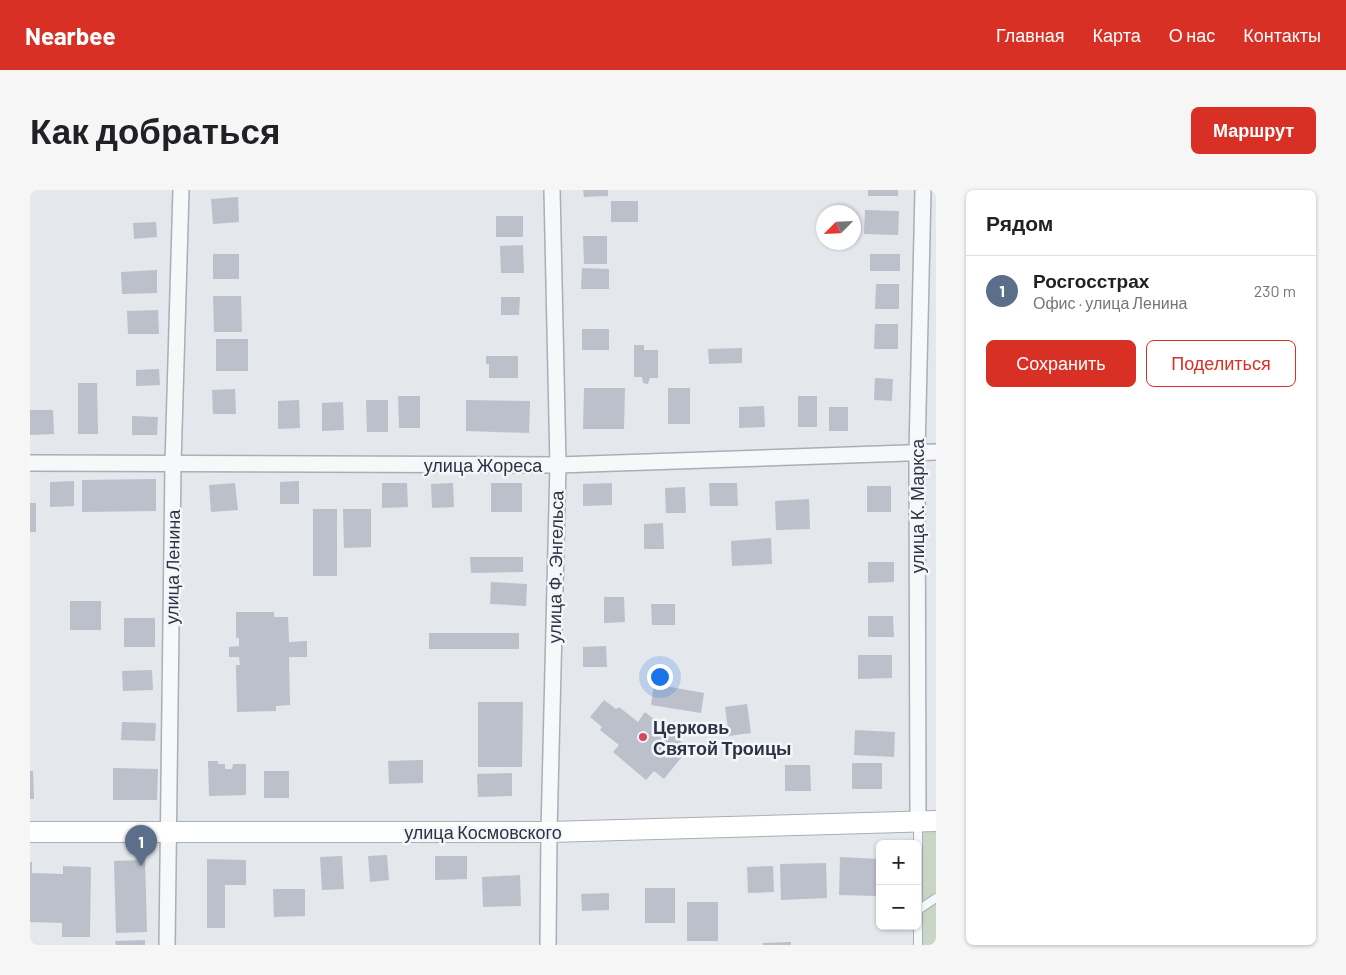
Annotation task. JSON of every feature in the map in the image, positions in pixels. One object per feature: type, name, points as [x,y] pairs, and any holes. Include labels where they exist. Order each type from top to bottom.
[{"type":"main road","name":"улица Космовского","points":[[30,832],[549,832],[927,821]]},
{"type":"street","name":"улица Ленина","points":[[167,945],[173,464],[180,190]]},
{"type":"street","name":"улица Ф. Энгельса","points":[[548,945],[558,465],[552,190]]},
{"type":"street","name":"улица К. Маркса","points":[[923,190],[917,453],[927,821]]},
{"type":"street","name":"улица Жореса","points":[[30,463],[558,465],[936,452]]},
{"type":"lane","points":[[921,885],[927,821]]},
{"type":"lane","points":[[921,908],[936,898]]},
{"type":"lane","points":[[918,930],[918,945]]},
{"type":"green space","points":[[936,821],[936,945],[918,945],[918,930],[921,930],[921,840],[918,840],[918,822]]},
{"type":"building","points":[[583,190],[608,190],[608,196],[584,197]]},
{"type":"building","points":[[868,190],[898,190],[898,196],[868,196]]},
{"type":"building","points":[[238,197],[239,222],[213,224],[211,199]]},
{"type":"building","points":[[611,201],[638,201],[638,222],[611,222]]},
{"type":"building","points":[[865,210],[899,211],[898,235],[864,234]]},
{"type":"building","points":[[496,216],[523,216],[523,237],[496,237]]},
{"type":"building","points":[[156,222],[157,237],[134,239],[133,223]]},
{"type":"building","points":[[583,236],[607,236],[607,264],[584,264]]},
{"type":"building","points":[[523,245],[524,273],[501,273],[500,246]]},
{"type":"building","points":[[213,254],[239,254],[239,279],[213,279]]},
{"type":"building","points":[[870,254],[900,254],[900,271],[870,271]]},
{"type":"building","points":[[582,268],[609,269],[609,289],[581,289]]},
{"type":"building","points":[[157,270],[157,293],[122,294],[121,272]]},
{"type":"building","points":[[876,284],[899,284],[899,309],[875,309]]},
{"type":"building","points":[[213,296],[241,296],[242,332],[214,332]]},
{"type":"building","points":[[501,297],[520,297],[519,315],[501,315]]},
{"type":"building","points":[[158,310],[159,334],[128,334],[127,311]]},
{"type":"building","points":[[875,324],[898,324],[898,349],[874,349]]},
{"type":"building","points":[[582,329],[609,329],[609,350],[582,350]]},
{"type":"building","points":[[216,339],[248,339],[248,371],[216,371]]},
{"type":"building","points":[[634,345],[644,345],[644,350],[658,350],[658,378],[650,378],[648,384],[643,383],[642,377],[634,377]]},
{"type":"building","points":[[742,348],[742,363],[709,364],[708,349]]},
{"type":"building","points":[[486,356],[518,356],[518,378],[489,378],[489,364],[486,364]]},
{"type":"building","points":[[159,369],[160,385],[136,386],[136,370]]},
{"type":"building","points":[[875,378],[893,379],[892,401],[874,400]]},
{"type":"building","points":[[78,383],[97,383],[98,434],[78,434]]},
{"type":"building","points":[[584,388],[625,388],[624,429],[583,429]]},
{"type":"building","points":[[668,388],[690,388],[690,424],[668,424]]},
{"type":"building","points":[[235,389],[236,414],[213,414],[212,390]]},
{"type":"building","points":[[398,396],[420,396],[420,428],[399,428]]},
{"type":"building","points":[[798,396],[817,396],[817,427],[798,427]]},
{"type":"building","points":[[299,400],[300,428],[278,429],[278,401]]},
{"type":"building","points":[[366,400],[388,400],[388,432],[367,432]]},
{"type":"building","points":[[466,400],[530,401],[529,433],[466,431]]},
{"type":"building","points":[[343,402],[344,430],[322,431],[322,403]]},
{"type":"building","points":[[764,406],[765,427],[739,428],[739,407]]},
{"type":"building","points":[[829,407],[848,407],[848,431],[829,431]]},
{"type":"building","points":[[30,410],[53,410],[54,434],[30,435]]},
{"type":"building","points":[[132,416],[158,417],[157,435],[132,435]]},
{"type":"building","points":[[156,479],[156,511],[82,512],[82,480]]},
{"type":"building","points":[[74,481],[74,506],[50,507],[50,482]]},
{"type":"building","points":[[299,481],[299,504],[280,504],[280,482]]},
{"type":"building","points":[[235,483],[238,510],[211,512],[209,485]]},
{"type":"building","points":[[382,483],[407,483],[408,507],[382,508]]},
{"type":"building","points":[[453,483],[454,507],[432,508],[431,484]]},
{"type":"building","points":[[491,483],[522,483],[522,512],[491,512]]},
{"type":"building","points":[[612,483],[612,505],[583,506],[583,484]]},
{"type":"building","points":[[709,483],[737,483],[738,506],[710,506]]},
{"type":"building","points":[[867,486],[891,486],[891,512],[867,512]]},
{"type":"building","points":[[685,487],[686,513],[666,513],[665,488]]},
{"type":"building","points":[[809,499],[810,529],[776,530],[775,501]]},
{"type":"building","points":[[30,503],[36,503],[36,532],[30,532]]},
{"type":"building","points":[[313,509],[337,509],[337,576],[313,576]]},
{"type":"building","points":[[343,509],[371,509],[371,547],[344,548]]},
{"type":"building","points":[[663,523],[664,549],[644,549],[644,524]]},
{"type":"building","points":[[771,538],[772,564],[732,566],[731,541]]},
{"type":"building","points":[[470,557],[523,557],[523,572],[471,573]]},
{"type":"building","points":[[868,562],[894,562],[894,582],[868,583]]},
{"type":"building","points":[[491,582],[527,584],[526,606],[490,604]]},
{"type":"building","points":[[604,597],[624,597],[625,622],[604,623]]},
{"type":"building","points":[[70,601],[101,601],[101,630],[70,630]]},
{"type":"building","points":[[651,604],[675,604],[675,625],[652,625]]},
{"type":"building","points":[[236,612],[274,612],[274,617],[288,617],[289,642],[307,641],[307,657],[289,657],[290,705],[276,706],[276,711],[237,712],[236,665],[240,665],[239,657],[229,657],[229,647],[239,646],[239,638],[236,638]]},
{"type":"building","points":[[868,616],[893,616],[894,637],[868,637]]},
{"type":"building","points":[[124,618],[155,618],[155,647],[124,647]]},
{"type":"building","points":[[429,633],[519,633],[519,649],[429,649]]},
{"type":"building","points":[[606,646],[607,667],[583,667],[583,647]]},
{"type":"building","points":[[858,655],[892,655],[892,678],[858,679]]},
{"type":"building","points":[[152,670],[153,690],[123,691],[122,671]]},
{"type":"building","points":[[654,684],[704,693],[701,713],[651,705]]},
{"type":"building","name":"Церковь Святой Троицы","points":[[604,700],[616,709],[619,707],[638,722],[645,712],[689,748],[664,779],[654,771],[646,780],[613,752],[619,745],[600,730],[602,727],[590,717]]},
{"type":"building","points":[[478,702],[523,702],[522,767],[478,767]]},
{"type":"building","points":[[747,704],[751,733],[729,736],[725,707]]},
{"type":"building","points":[[122,722],[156,723],[155,741],[121,740]]},
{"type":"building","points":[[855,730],[895,732],[894,757],[854,755]]},
{"type":"building","points":[[423,760],[423,783],[389,784],[388,761]]},
{"type":"building","points":[[208,761],[218,761],[218,764],[225,764],[225,769],[232,769],[233,764],[246,764],[246,795],[209,796]]},
{"type":"building","points":[[852,763],[882,763],[882,789],[852,789]]},
{"type":"building","points":[[785,765],[810,765],[811,791],[785,791]]},
{"type":"building","points":[[113,768],[158,769],[157,800],[113,800]]},
{"type":"building","points":[[30,771],[33,771],[34,799],[30,799]]},
{"type":"building","points":[[264,771],[289,771],[289,798],[264,798]]},
{"type":"building","points":[[512,773],[512,796],[478,797],[477,774]]},
{"type":"building","points":[[387,855],[389,880],[370,882],[368,856]]},
{"type":"building","points":[[342,856],[344,889],[322,890],[320,857]]},
{"type":"building","points":[[435,856],[467,856],[467,879],[435,880]]},
{"type":"building","points":[[840,857],[876,859],[876,896],[839,895]]},
{"type":"building","points":[[207,859],[246,860],[246,885],[225,885],[225,928],[207,928]]},
{"type":"building","points":[[145,860],[147,932],[116,933],[114,861]]},
{"type":"building","points":[[30,862],[32,862],[32,873],[63,874],[63,866],[91,867],[90,937],[62,937],[62,923],[30,922]]},
{"type":"building","points":[[826,863],[827,898],[781,900],[780,864]]},
{"type":"building","points":[[773,866],[774,892],[748,893],[747,867]]},
{"type":"building","points":[[520,875],[521,906],[483,907],[482,877]]},
{"type":"building","points":[[645,888],[675,888],[675,923],[645,923]]},
{"type":"building","points":[[273,889],[305,889],[305,916],[274,917]]},
{"type":"building","points":[[609,893],[609,910],[582,911],[581,894]]},
{"type":"building","points":[[687,902],[718,902],[718,941],[687,941]]},
{"type":"building","points":[[145,940],[145,945],[116,945],[115,941]]},
{"type":"building","points":[[791,942],[791,945],[763,945],[763,943]]},
{"type":"place","name":"Церковь Святой Троицы","points":[[643,737]]},
{"type":"place","name":"Росгосстрах","points":[[141,866]]}]
